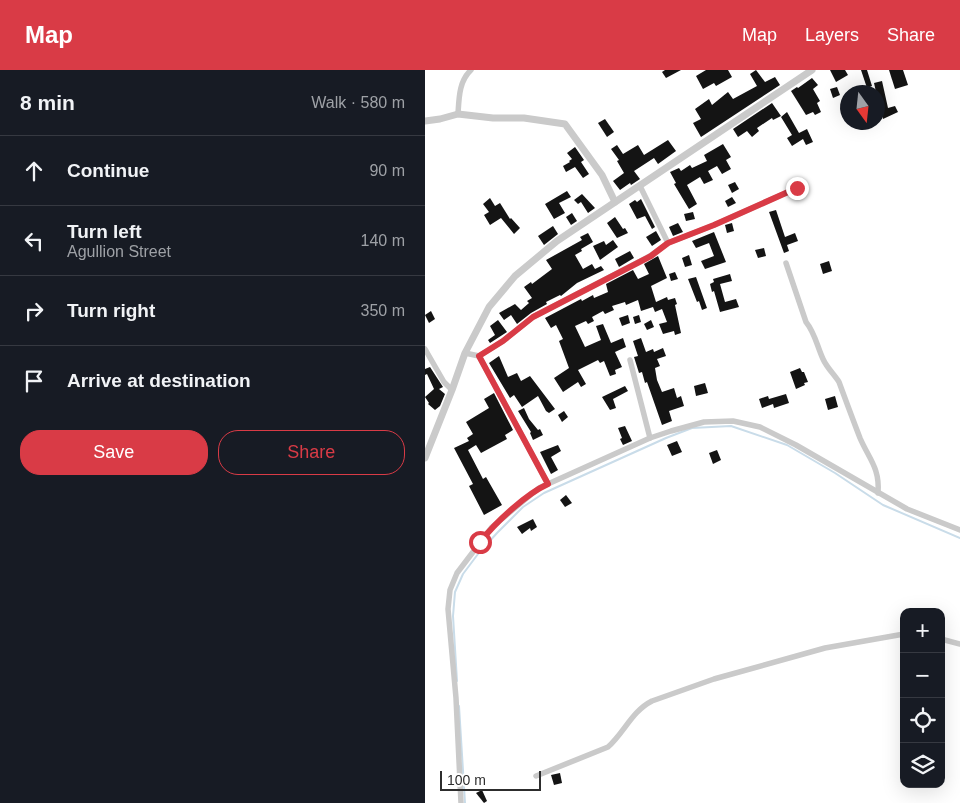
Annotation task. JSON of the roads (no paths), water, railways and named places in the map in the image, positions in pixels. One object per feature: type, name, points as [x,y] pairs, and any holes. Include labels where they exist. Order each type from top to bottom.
[{"type":"street","points":[[458,114],[459,94],[464,76],[471,70]]},
{"type":"street","points":[[425,458],[465,353],[489,307],[515,276],[557,241],[812,70]]},
{"type":"street","points":[[425,121],[440,120],[458,114],[493,118],[524,118],[565,124],[602,174],[615,202]]},
{"type":"street","points":[[640,186],[668,243]]},
{"type":"street","points":[[465,353],[479,356],[503,341],[533,317],[651,256],[668,243],[797,188]]},
{"type":"street","points":[[787,263],[806,322],[812,329],[828,368],[839,382],[861,440],[878,476],[878,492]]},
{"type":"street","points":[[425,349],[452,390]]},
{"type":"street","points":[[479,356],[548,484]]},
{"type":"street","points":[[630,360],[649,438]]},
{"type":"street","points":[[461,803],[456,698],[448,609],[450,590],[457,573],[492,527],[539,488],[649,438],[671,430],[705,422],[733,422],[760,427],[796,444],[907,509],[960,530]]},
{"type":"street","points":[[536,776],[608,747],[617,739],[635,713],[643,705],[652,701],[714,680],[825,648],[900,635]]},
{"type":"street","points":[[945,640],[960,644]]},
{"type":"waterway","points":[[457,681],[453,616],[455,592],[463,574],[497,533],[523,507],[544,493],[692,428],[731,426],[787,445],[835,473],[883,505],[960,538]]},
{"type":"waterway","points":[[459,706],[465,803]]}]
